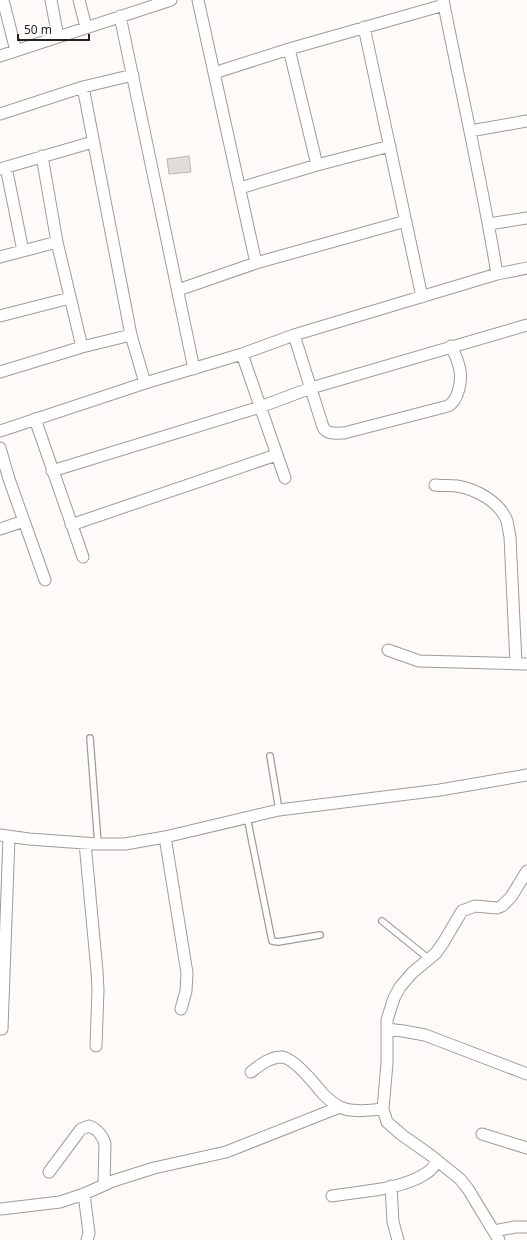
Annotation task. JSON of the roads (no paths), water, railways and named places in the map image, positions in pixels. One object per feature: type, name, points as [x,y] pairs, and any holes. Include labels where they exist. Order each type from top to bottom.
[{"type":"street","points":[[3,0],[16,51]]},
{"type":"street","points":[[51,0],[58,37]]},
{"type":"street","points":[[79,0],[86,27]]},
{"type":"street","points":[[0,56],[169,0]]},
{"type":"street","points":[[198,0],[256,263]]},
{"type":"street","points":[[214,73],[443,3],[489,224],[496,274]]},
{"type":"street","points":[[120,16],[194,369]]},
{"type":"street","points":[[364,27],[422,297]]},
{"type":"street","points":[[289,49],[317,165]]},
{"type":"street","points":[[0,114],[83,87],[133,75]]},
{"type":"street","points":[[83,87],[132,336],[145,383]]},
{"type":"street","points":[[470,131],[527,121]]},
{"type":"street","points":[[23,251],[3,168],[93,142]]},
{"type":"street","points":[[240,188],[317,165],[390,146]]},
{"type":"street","points":[[42,156],[57,242],[82,348]]},
{"type":"street","points":[[489,224],[527,218]]},
{"type":"street","points":[[178,290],[256,263],[406,221]]},
{"type":"street","points":[[0,257],[57,242]]},
{"type":"street","points":[[0,431],[145,383],[242,354],[294,335],[496,274],[527,268]]},
{"type":"street","points":[[0,316],[70,298]]},
{"type":"street","points":[[52,471],[260,407],[311,388],[527,325]]},
{"type":"street","points":[[294,335],[323,427],[330,433],[344,432],[448,406],[455,400],[460,376],[458,362],[451,346]]},
{"type":"street","points":[[0,372],[82,348],[132,336]]},
{"type":"street","points":[[242,354],[285,478]]},
{"type":"street","points":[[35,419],[82,557]]},
{"type":"street","points":[[0,448],[5,481],[24,521],[45,580]]},
{"type":"street","points":[[71,524],[276,455]]},
{"type":"street","points":[[388,650],[419,661],[522,664],[510,537],[506,520],[499,508],[476,492],[456,486],[435,485]]},
{"type":"street","points":[[0,529],[24,521]]},
{"type":"street","points":[[2,1029],[4,836],[98,844],[125,844],[165,837],[279,810],[440,790],[527,775]]},
{"type":"street","points":[[165,837],[187,973],[186,991],[181,1010]]},
{"type":"street","points":[[85,843],[97,971],[98,990],[96,1046]]},
{"type":"street","points":[[527,871],[511,896],[502,906],[497,908],[475,906],[462,911],[444,943],[412,973],[400,987],[394,998],[387,1020],[387,1063],[383,1109],[387,1122],[460,1179],[468,1189],[497,1236],[515,1227],[527,1227]]},
{"type":"street","points":[[387,1029],[403,1030],[425,1035],[527,1074]]},
{"type":"street","points":[[251,1072],[267,1061],[283,1057],[290,1060],[327,1097],[340,1107],[356,1110],[383,1109]]},
{"type":"street","points":[[1,1209],[60,1202],[84,1194],[113,1181],[154,1168],[226,1152],[340,1107]]},
{"type":"street","points":[[49,1172],[81,1129],[89,1126],[104,1139],[104,1186]]},
{"type":"street","points":[[482,1134],[527,1148]]},
{"type":"street","points":[[332,1196],[391,1186],[418,1178],[432,1169],[438,1161]]},
{"type":"street","points":[[391,1186],[393,1222],[398,1240]]},
{"type":"street","points":[[84,1194],[89,1233],[88,1240]]},
{"type":"lane","points":[[90,738],[98,844]]},
{"type":"lane","points":[[270,756],[279,810]]},
{"type":"lane","points":[[247,817],[272,941],[278,942],[320,935]]},
{"type":"lane","points":[[382,921],[429,958]]}]
